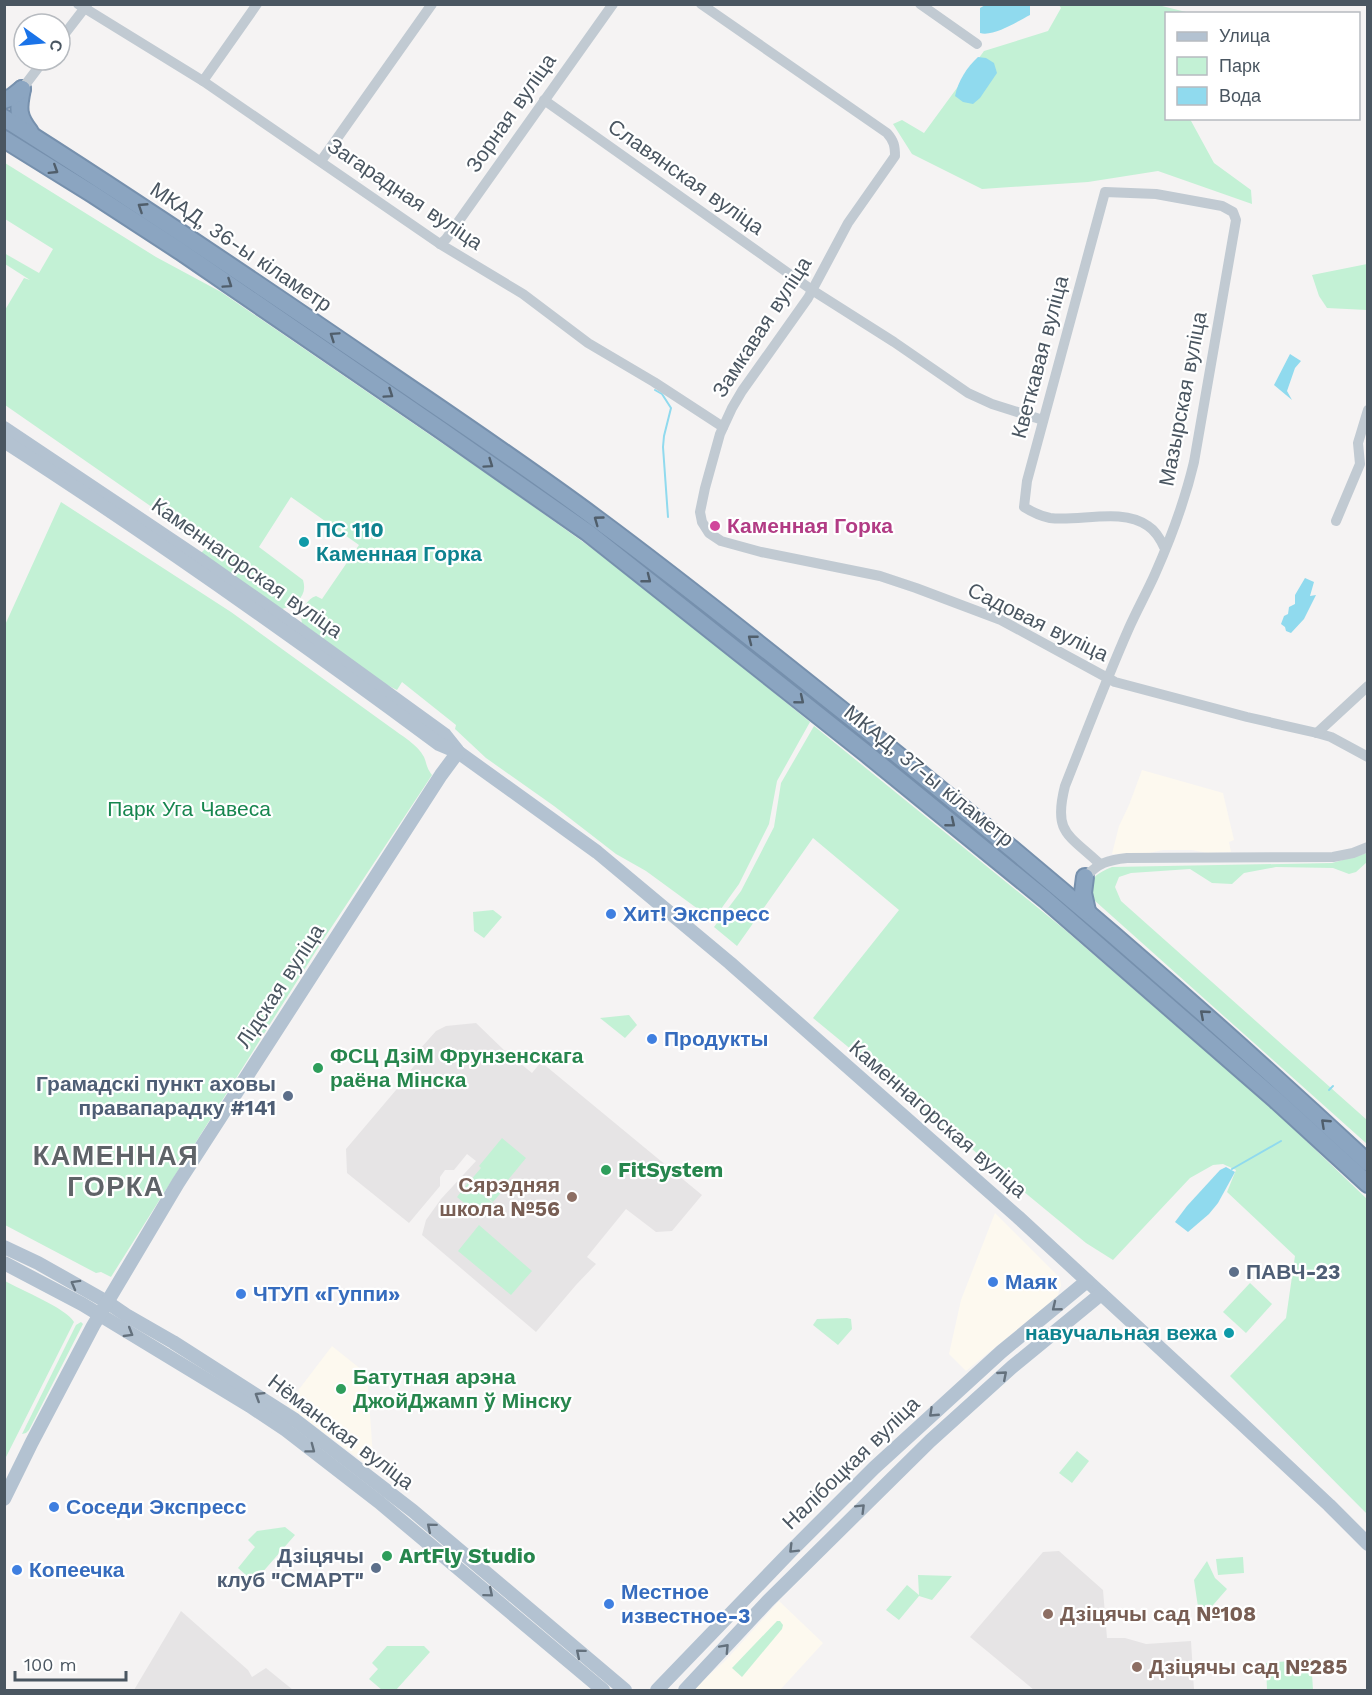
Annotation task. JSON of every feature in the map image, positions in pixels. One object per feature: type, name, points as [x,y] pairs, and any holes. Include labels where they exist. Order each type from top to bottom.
[{"type":"highway","points":[[4,100],[22,89]]},
{"type":"highway","points":[[22,89],[19,110],[21,120],[32,135]]},
{"type":"highway","name":"МКАД, 36-ы кіламетр","points":[[4,118],[191,239],[446,423]]},
{"type":"highway","name":"МКАД, 36-ы кіламетр","points":[[4,139],[446,423]]},
{"type":"highway","name":"МКАД, 37-ы кіламетр","points":[[446,423],[598,520],[872,734],[1087,911],[1283,1084],[1368,1163]]},
{"type":"highway","name":"МКАД, 37-ы кіламетр","points":[[446,423],[874,760],[1045,899],[1276,1100],[1368,1184]]},
{"type":"highway","points":[[1056,885],[1072,885],[1085,877]]},
{"type":"highway","points":[[1085,877],[1083,893],[1087,911]]},
{"type":"main road","name":"Каменнагорская вуліца","points":[[4,428],[185,549],[289,622],[445,735],[458,752]]},
{"type":"main road","name":"Каменнагорская вуліца","points":[[4,441],[253,608],[439,744],[458,752],[597,852],[645,891],[938,1147],[1248,1428],[1368,1544]]},
{"type":"main road","name":"Лідская вуліца","points":[[4,1499],[107,1302],[178,1183],[458,752]]},
{"type":"main road","name":"Нёманская вуліца","points":[[4,1247],[38,1263],[107,1302],[295,1420],[461,1570],[603,1690]]},
{"type":"main road","name":"Нёманская вуліца","points":[[4,1263],[100,1315],[339,1462],[428,1524],[625,1690]]},
{"type":"main road","name":"Налібоцкая вуліца","points":[[657,1690],[874,1468],[963,1385],[1087,1281]]},
{"type":"main road","name":"Налібоцкая вуліца","points":[[685,1690],[768,1601],[914,1457],[1012,1367],[1101,1294]]},
{"type":"street","points":[[203,81],[257,4]]},
{"type":"street","points":[[321,161],[432,4]]},
{"type":"street","name":"Зорная вуліца","points":[[440,244],[446,239],[613,4]]},
{"type":"street","name":"Замкавая вуліца","points":[[701,4],[887,133],[892,140],[895,152],[742,391],[723,427],[700,512],[702,522],[709,533]]},
{"type":"street","points":[[920,4],[977,44]]},
{"type":"street","points":[[72,22],[83,6]]},
{"type":"street","name":"Загарадная вуліца","points":[[83,6],[203,81],[440,244],[523,294],[588,343],[723,427]]},
{"type":"street","points":[[22,89],[35,72]]},
{"type":"street","name":"Славянская вуліца","points":[[544,100],[810,288],[968,393],[992,404],[1043,420]]},
{"type":"street","name":"Кветкавая вуліца","points":[[1165,549],[1157,534],[1148,525],[1133,519],[1107,516],[1050,518],[1035,514],[1024,507],[1027,481],[1105,192],[1156,194],[1222,206],[1233,212]]},
{"type":"street","name":"Мазырская вуліца","points":[[1100,864],[1065,832],[1061,822],[1061,802],[1065,786],[1108,678],[1186,496],[1194,462],[1236,220],[1233,212]]},
{"type":"street","points":[[1336,521],[1360,464],[1358,443],[1368,410]]},
{"type":"street","name":"Садовая вуліца","points":[[709,533],[721,541],[760,552],[880,576],[960,603],[1001,620],[1108,678],[1133,687],[1331,737],[1368,757]]},
{"type":"street","points":[[1317,733],[1368,686]]},
{"type":"street","points":[[1085,877],[1100,864],[1111,859],[1333,857],[1368,847]]},
{"type":"shaded area","points":[[1142,770],[1223,793],[1234,840],[1229,842],[1231,852],[1163,850],[1149,853],[1112,854],[1119,826]]},
{"type":"shaded area","name":"Сярэдняя школа №56","points":[[476,1023],[532,1073],[541,1062],[702,1195],[672,1231],[656,1232],[626,1209],[587,1257],[596,1264],[536,1332],[422,1235],[426,1220],[441,1199],[476,1161],[467,1154],[454,1170],[445,1170],[440,1177],[440,1186],[409,1223],[347,1173],[346,1149],[422,1055],[420,1049],[436,1031],[446,1026]]},
{"type":"shaded area","points":[[995,1213],[1056,1274],[1061,1286],[1057,1297],[966,1371],[949,1354],[961,1300]]},
{"type":"shaded area","points":[[332,1346],[367,1374],[374,1470],[287,1405]]},
{"type":"shaded area","name":"Дзіцячы сад №108","points":[[1059,1551],[1103,1590],[1107,1638],[1125,1638],[1146,1644],[1191,1641],[1194,1690],[1034,1690],[970,1637],[1043,1552]]},
{"type":"shaded area","points":[[779,1601],[823,1643],[780,1690],[692,1690],[725,1661]]},
{"type":"shaded area","points":[[181,1611],[248,1670],[252,1677],[266,1668],[293,1690],[134,1690]]},
{"type":"green space","points":[[1059,5],[1158,5],[1186,12],[1165,12],[1165,120],[1191,120],[1214,163],[1251,190],[1252,204],[1158,171],[1088,182],[982,189],[912,154],[893,124],[902,120],[924,133],[984,51],[1048,31],[1061,8]]},
{"type":"green space","points":[[5,163],[156,257],[221,292],[506,487],[590,547],[677,614],[810,722],[777,781],[769,824],[739,884],[713,920],[646,871],[616,854],[486,758],[455,729],[456,725],[402,682],[397,690],[375,679],[302,623],[302,611],[306,603],[316,596],[322,599],[359,545],[291,497],[259,547],[303,580],[304,591],[300,599],[282,609],[200,554],[208,546],[5,405],[5,310],[24,278],[30,280],[5,264],[4,253],[39,273],[53,249],[5,219]]},
{"type":"green space","points":[[1367,264],[1367,310],[1327,308],[1319,296],[1312,275]]},
{"type":"green space","name":"Парк Уга Чавеса","points":[[61,502],[231,612],[404,737],[421,752],[432,775],[321,943],[111,1277],[101,1272],[96,1273],[5,1225],[5,625]]},
{"type":"green space","points":[[814,726],[1064,929],[1277,1113],[1367,1199],[1367,1514],[1230,1376],[1286,1318],[1295,1256],[1227,1192],[1236,1170],[1223,1164],[1213,1165],[1190,1178],[1113,1260],[1086,1243],[813,1018],[899,910],[813,838],[737,946],[714,927],[741,891],[774,827],[781,783]]},
{"type":"green space","points":[[1367,853],[1367,862],[1356,872],[1349,874],[1333,868],[1276,867],[1244,873],[1232,884],[1212,883],[1190,869],[1131,873],[1119,877],[1115,887],[1121,901],[1367,1120],[1367,1144],[1094,900],[1092,882],[1096,875],[1112,867],[1332,863]]},
{"type":"green space","points":[[493,910],[502,917],[484,938],[474,931],[473,912]]},
{"type":"green space","points":[[629,1015],[637,1025],[625,1038],[600,1018]]},
{"type":"green space","points":[[502,1138],[526,1158],[493,1202],[469,1182]]},
{"type":"green space","points":[[468,1183],[493,1203],[481,1217],[457,1197]]},
{"type":"green space","points":[[479,1225],[532,1271],[511,1295],[458,1251]]},
{"type":"green space","points":[[5,1281],[53,1305],[74,1322],[5,1459]]},
{"type":"green space","points":[[1250,1283],[1272,1304],[1246,1333],[1223,1312]]},
{"type":"green space","points":[[817,1319],[851,1319],[852,1329],[838,1345],[813,1325]]},
{"type":"green space","points":[[81,1322],[83,1324],[29,1430],[22,1434],[76,1325]]},
{"type":"green space","points":[[1077,1451],[1089,1461],[1072,1483],[1059,1473]]},
{"type":"green space","points":[[285,1527],[295,1535],[254,1582],[238,1568],[255,1547],[248,1540],[257,1531]]},
{"type":"green space","points":[[1243,1557],[1244,1573],[1218,1575],[1216,1559]]},
{"type":"green space","points":[[1207,1561],[1215,1578],[1227,1589],[1200,1620],[1194,1580]]},
{"type":"green space","points":[[918,1575],[952,1576],[932,1600],[919,1596],[899,1620],[886,1610],[907,1585],[919,1595]]},
{"type":"green space","points":[[777,1621],[783,1625],[782,1629],[742,1677],[732,1668]]},
{"type":"green space","points":[[387,1646],[424,1646],[430,1652],[396,1690],[382,1690],[369,1679],[378,1669],[372,1663]]},
{"type":"green space","points":[[1311,1659],[1313,1690],[1267,1690],[1266,1663]]},
{"type":"water","points":[[987,4],[1030,5],[1030,15],[999,31],[980,33],[980,8]]},
{"type":"water","points":[[978,57],[986,58],[994,63],[997,73],[980,98],[973,104],[963,102],[955,96],[956,90],[963,75]]},
{"type":"water","points":[[1290,354],[1301,361],[1295,368],[1287,391],[1292,400],[1274,385]]},
{"type":"water","points":[[1305,578],[1314,582],[1310,596],[1316,595],[1304,619],[1291,633],[1286,631],[1281,624],[1284,616],[1288,614],[1289,607],[1295,604],[1295,595]]},
{"type":"water","points":[[1226,1167],[1235,1172],[1218,1203],[1188,1232],[1175,1222],[1220,1170]]},
{"type":"waterway","points":[[655,390],[662,394],[671,408],[663,447],[668,517]]},
{"type":"waterway","points":[[1329,1090],[1333,1086]]},
{"type":"waterway","points":[[1232,1169],[1281,1141]]},
{"type":"place","name":"Каменная Горка","points":[[715,526]]},
{"type":"place","name":"ПС 110 Каменная Горка","points":[[304,542]]},
{"type":"place","name":"Хит! Экспресс","points":[[611,914]]},
{"type":"place","name":"Продукты","points":[[652,1039]]},
{"type":"place","name":"ФСЦ ДзіМ Фрунзенскага раёна Мінска","points":[[318,1068]]},
{"type":"place","name":"Грамадскі пункт аховы правапарадку #141","points":[[288,1096]]},
{"type":"place","name":"FitSystem","points":[[606,1170]]},
{"type":"place","name":"Сярэдняя школа №56","points":[[572,1197]]},
{"type":"place","name":"ПАВЧ-23","points":[[1234,1272]]},
{"type":"place","name":"Маяк","points":[[993,1282]]},
{"type":"place","name":"ЧТУП «Гуппи»","points":[[241,1294]]},
{"type":"place","name":"навучальная вежа","points":[[1229,1333]]},
{"type":"place","name":"Батутная арэна ДжойДжамп ў Мінску","points":[[341,1389]]},
{"type":"place","name":"Соседи Экспресс","points":[[54,1507]]},
{"type":"place","name":"ArtFly Studio","points":[[387,1556]]},
{"type":"place","name":"Дзіцячы клуб \"СМАРТ\"","points":[[376,1568]]},
{"type":"place","name":"Копеечка","points":[[17,1570]]},
{"type":"place","name":"Местное известное-3","points":[[609,1604]]},
{"type":"place","name":"Дзіцячы сад №108","points":[[1048,1614]]},
{"type":"place","name":"Дзіцячы сад №285","points":[[1137,1667]]},
{"type":"district","name":"КАМЕННАЯ ГОРКА","points":[[116,1172]]}]
